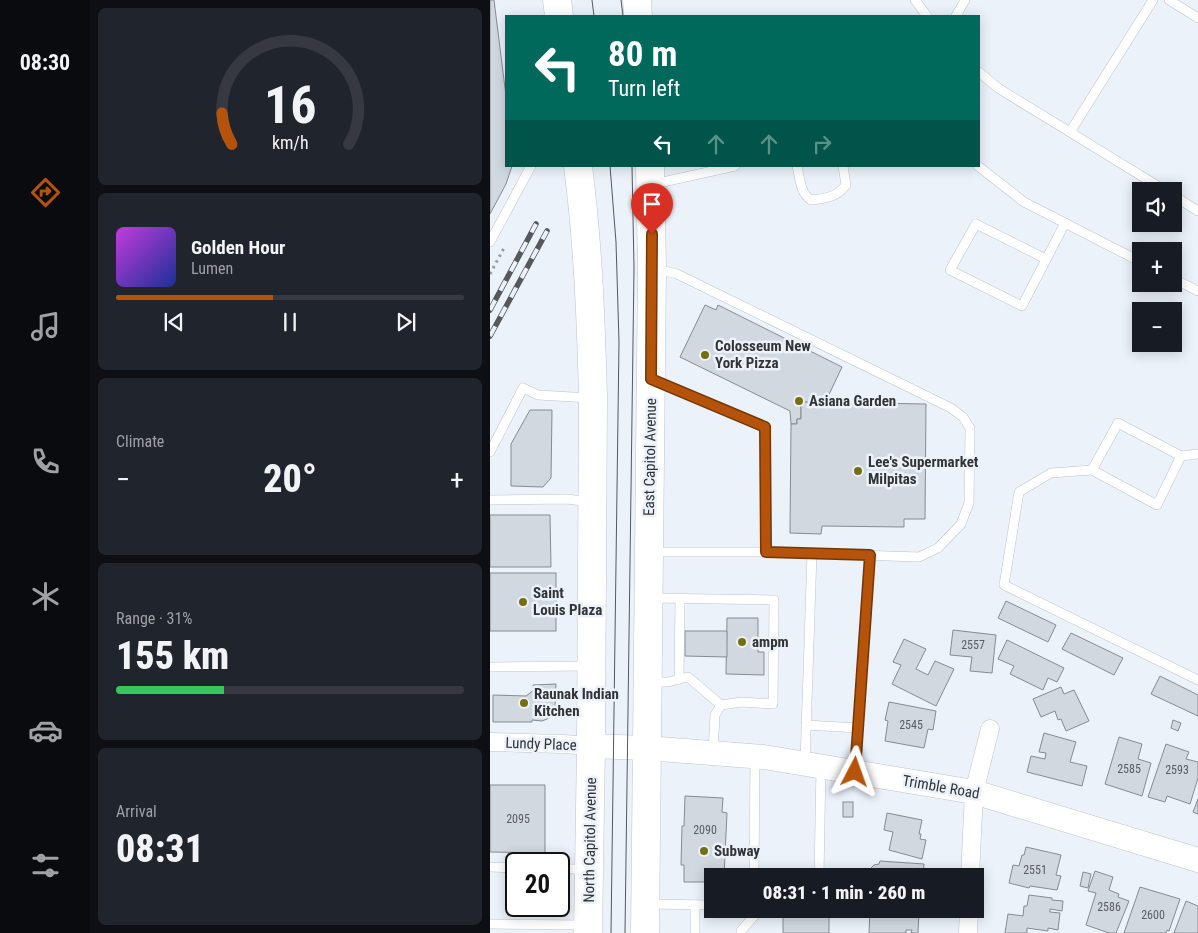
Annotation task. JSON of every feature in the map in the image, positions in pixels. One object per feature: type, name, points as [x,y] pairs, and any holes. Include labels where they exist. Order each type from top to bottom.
[{"type":"main road","points":[[557,0],[559,15]]},
{"type":"main road","points":[[637,0],[638,15]]},
{"type":"main road","points":[[578,167],[582,199],[593,398],[591,746]]},
{"type":"main road","name":"East Capitol Avenue","points":[[646,748],[652,268],[651,175]]},
{"type":"main road","name":"North Capitol Avenue","points":[[588,929],[591,746]]},
{"type":"main road","points":[[645,933],[646,748]]},
{"type":"street","points":[[970,868],[974,792],[990,729]]},
{"type":"street","name":"Lundy Place","points":[[490,742],[591,746]]},
{"type":"street","name":"Trimble Road","points":[[591,746],[755,756],[974,792],[1198,860]]},
{"type":"street","points":[[968,933],[969,918]]},
{"type":"lane","points":[[915,0],[925,15]]},
{"type":"lane","points":[[957,15],[965,0]]},
{"type":"lane","points":[[1070,132],[1153,0]]},
{"type":"lane","points":[[1169,0],[1198,18]]},
{"type":"lane","points":[[980,73],[998,88],[1151,182]]},
{"type":"lane","points":[[490,242],[530,167]]},
{"type":"lane","points":[[651,175],[726,167]]},
{"type":"lane","points":[[797,167],[803,190],[806,197],[811,200],[834,196],[840,193],[846,186],[843,167]]},
{"type":"lane","points":[[979,167],[1024,202],[1132,257]]},
{"type":"lane","points":[[1182,201],[1198,211]]},
{"type":"lane","points":[[1046,259],[976,224],[950,270],[1022,306],[1065,223]]},
{"type":"lane","points":[[648,552],[766,552],[919,556],[938,548],[962,524],[969,503],[970,428],[964,417],[952,408],[677,274],[652,268]]},
{"type":"lane","points":[[1182,283],[1198,291]]},
{"type":"lane","points":[[651,379],[765,427],[766,552]]},
{"type":"lane","points":[[490,452],[523,388],[538,395],[593,398]]},
{"type":"lane","points":[[1092,470],[1118,423],[1181,456],[1198,454]]},
{"type":"lane","points":[[1181,456],[1156,505],[1092,470],[1052,473],[1018,492],[1004,585],[1198,680]]},
{"type":"lane","points":[[490,500],[567,499],[593,502]]},
{"type":"lane","points":[[812,553],[806,725],[813,765],[819,868]]},
{"type":"lane","points":[[855,772],[870,555]]},
{"type":"lane","points":[[647,682],[668,682],[688,677],[721,705],[742,702],[773,704],[774,600],[648,598]]},
{"type":"lane","points":[[679,679],[680,598]]},
{"type":"lane","points":[[490,667],[592,666]]},
{"type":"lane","points":[[713,753],[715,715],[721,705]]},
{"type":"lane","points":[[806,725],[858,728]]},
{"type":"lane","points":[[754,868],[755,756]]},
{"type":"lane","points":[[490,867],[505,868]]},
{"type":"lane","points":[[570,869],[589,870]]},
{"type":"lane","points":[[645,904],[704,905]]},
{"type":"lane","points":[[695,905],[695,933]]},
{"type":"lane","points":[[741,933],[750,918]]},
{"type":"lane","points":[[490,924],[516,928],[588,929]]},
{"type":"building","points":[[490,0],[494,0],[505,88],[505,167],[512,167],[506,184],[490,214]]},
{"type":"building","points":[[705,305],[716,310],[718,305],[842,367],[825,403],[801,402],[801,419],[797,419],[797,424],[791,424],[790,411],[680,357]]},
{"type":"building","name":"Lee's Supermarket Milpitas","points":[[801,402],[926,404],[925,519],[904,519],[904,527],[822,526],[821,534],[790,533],[791,424],[797,424],[797,419],[801,419]]},
{"type":"building","points":[[530,410],[552,410],[551,478],[543,487],[511,486],[511,444]]},
{"type":"building","points":[[490,515],[550,515],[551,567],[490,567]]},
{"type":"building","name":"Saint Louis Plaza","points":[[490,573],[556,573],[556,631],[490,631]]},
{"type":"building","points":[[1006,601],[1056,625],[1048,642],[998,618]]},
{"type":"building","name":"ampm","points":[[727,618],[758,618],[758,652],[764,652],[764,675],[726,674]]},
{"type":"building","points":[[953,630],[996,635],[992,673],[970,671],[972,657],[950,655]]},
{"type":"building","points":[[685,631],[727,631],[727,657],[685,656]]},
{"type":"building","points":[[1071,633],[1123,658],[1114,675],[1062,649]]},
{"type":"building","points":[[904,639],[926,649],[916,669],[928,675],[935,661],[954,669],[936,706],[892,684],[901,665],[893,662]]},
{"type":"building","points":[[1007,640],[1064,668],[1057,682],[1048,678],[1043,690],[1010,674],[1014,666],[998,659]]},
{"type":"building","points":[[1160,676],[1198,695],[1198,716],[1151,694]]},
{"type":"building","name":"Raunak Indian Kitchen","points":[[556,684],[555,707],[551,716],[547,719],[542,721],[532,720],[532,722],[493,722],[493,695],[526,696],[534,690],[533,685]]},
{"type":"building","points":[[1061,687],[1064,694],[1074,690],[1089,721],[1066,731],[1061,719],[1058,720],[1055,711],[1041,717],[1033,699]]},
{"type":"building","points":[[889,702],[936,711],[933,730],[928,729],[924,748],[885,741],[888,721],[885,720]]},
{"type":"building","points":[[1173,720],[1181,723],[1178,731],[1171,728]]},
{"type":"building","points":[[1044,733],[1076,742],[1070,762],[1087,766],[1082,786],[1027,772],[1031,756],[1045,759],[1046,753],[1039,752]]},
{"type":"building","points":[[1119,737],[1142,744],[1138,759],[1151,763],[1142,796],[1105,784]]},
{"type":"building","points":[[1166,744],[1189,752],[1186,759],[1198,762],[1198,778],[1190,804],[1167,796],[1165,802],[1148,797]]},
{"type":"building","points":[[490,785],[545,785],[545,852],[490,852]]},
{"type":"building","points":[[685,796],[723,798],[722,812],[727,813],[724,868],[704,868],[704,882],[684,882],[684,865],[681,865],[682,826],[684,826]]},
{"type":"building","points":[[1198,799],[1198,814],[1193,812]]},
{"type":"building","points":[[843,802],[853,802],[853,817],[843,817]]},
{"type":"building","points":[[887,813],[922,820],[919,834],[921,834],[920,839],[926,840],[922,859],[889,850],[893,832],[884,830]]},
{"type":"building","points":[[1026,847],[1061,855],[1056,875],[1061,876],[1057,890],[1030,886],[1029,888],[1009,883],[1013,865],[1019,866]]},
{"type":"building","points":[[880,861],[924,864],[924,868],[871,868],[879,864]]},
{"type":"building","points":[[1095,871],[1113,877],[1109,890],[1119,894],[1118,897],[1129,901],[1116,933],[1109,933],[1086,925],[1096,893],[1088,891]]},
{"type":"building","points":[[1083,872],[1091,874],[1088,888],[1080,886]]},
{"type":"building","points":[[1140,887],[1180,899],[1169,931],[1167,930],[1166,933],[1124,933]]},
{"type":"building","points":[[1029,895],[1063,901],[1062,911],[1050,909],[1050,912],[1060,913],[1058,930],[1048,928],[1048,931],[1027,928],[1027,933],[1005,933],[1008,914],[1023,916],[1024,906],[1027,906]]},
{"type":"building","points":[[1186,901],[1198,906],[1198,933],[1174,933]]},
{"type":"building","points":[[783,918],[829,918],[829,933],[783,933]]},
{"type":"building","points":[[870,918],[919,918],[918,933],[911,933],[912,930],[906,930],[906,933],[869,933]]},
{"type":"tram line","points":[[592,0],[594,15]]},
{"type":"tram line","points":[[621,0],[623,15]]},
{"type":"tram line","points":[[610,167],[616,242],[619,342],[611,933]]},
{"type":"tram line","points":[[625,933],[634,268],[632,167]]},
{"type":"railway","points":[[490,310],[536,224]]},
{"type":"railway","points":[[490,336],[547,231]]},
{"type":"place","name":"Colosseum New York Pizza","points":[[705,355]]},
{"type":"place","name":"Asiana Garden","points":[[799,401]]},
{"type":"place","name":"Lee's Supermarket Milpitas","points":[[858,471]]},
{"type":"place","name":"Saint Louis Plaza","points":[[523,602]]},
{"type":"place","name":"ampm","points":[[742,642]]},
{"type":"place","name":"Raunak Indian Kitchen","points":[[524,703]]},
{"type":"place","name":"Subway","points":[[704,851]]},
{"type":"route","points":[[652,234],[651,379],[765,427],[766,552],[870,555],[855,772]]}]
